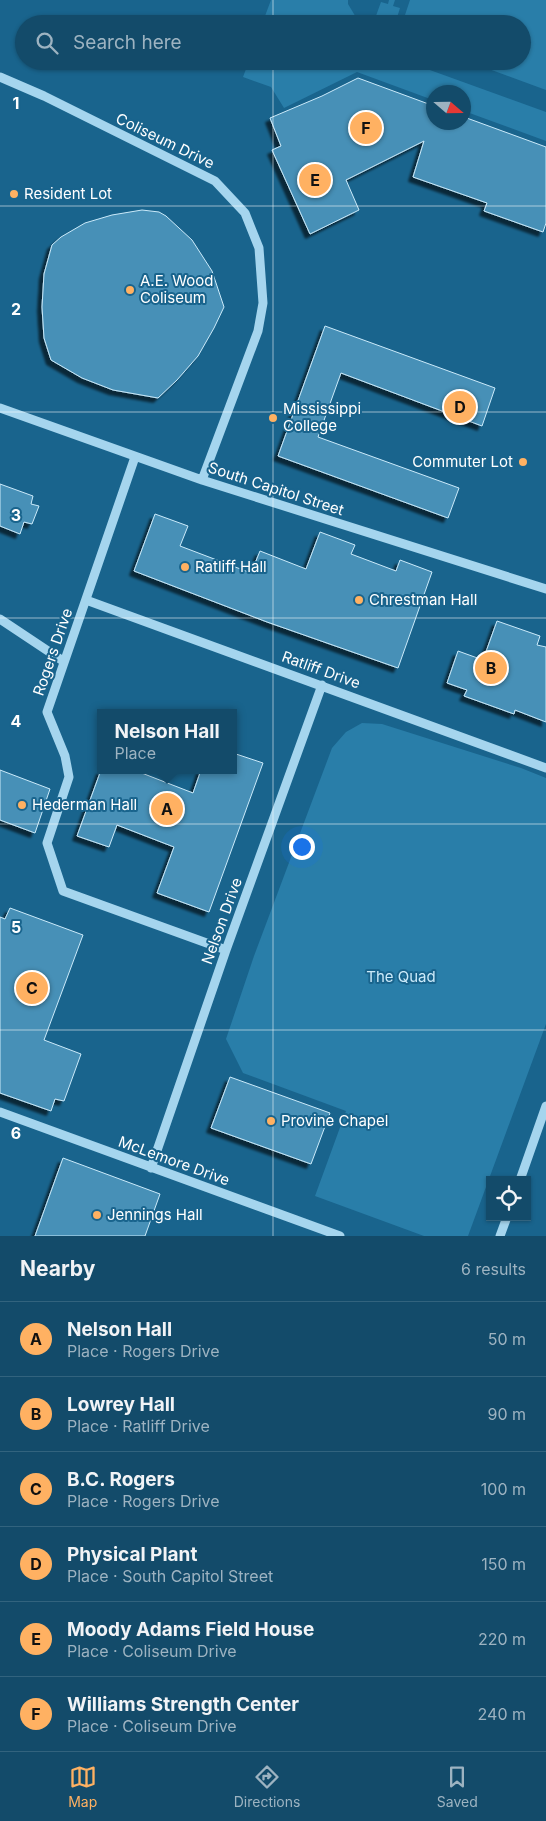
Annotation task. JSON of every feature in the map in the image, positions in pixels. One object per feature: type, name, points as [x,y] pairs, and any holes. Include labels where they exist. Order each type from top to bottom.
[{"type":"street","name":"Coliseum Drive","points":[[0,77],[44,96],[216,181],[245,213],[259,248],[263,303],[258,331],[202,480]]},
{"type":"street","name":"South Capitol Street","points":[[0,408],[202,480],[546,589]]},
{"type":"street","name":"Rogers Drive","points":[[135,457],[63,661],[47,712],[64,756],[69,777],[47,843],[63,891],[226,950]]},
{"type":"street","name":"Ratliff Drive","points":[[86,600],[546,768]]},
{"type":"street","points":[[0,619],[63,661]]},
{"type":"street","name":"Nelson Drive","points":[[151,1168],[226,950],[322,685]]},
{"type":"street","points":[[521,1176],[546,1106]]},
{"type":"street","name":"McLemore Drive","points":[[0,1112],[340,1236]]},
{"type":"street","points":[[500,1236],[506,1221]]},
{"type":"green space","points":[[271,0],[348,0],[348,4],[355,15],[265,15]]},
{"type":"green space","points":[[389,0],[395,0],[393,6],[400,8],[398,15],[376,15],[381,2],[388,4]]},
{"type":"green space","points":[[410,0],[546,0],[546,90],[492,70],[531,70],[531,15],[405,15]]},
{"type":"green space","points":[[246,70],[430,70],[546,112],[546,141],[471,114],[471,85],[426,85],[426,97],[357,72],[284,108],[271,87],[243,77]]},
{"type":"green space","name":"The Quad","points":[[362,723],[382,724],[521,768],[546,778],[546,1024],[490,1176],[486,1176],[486,1187],[468,1236],[424,1236],[315,1196],[346,1111],[243,1073],[226,1039],[254,956],[332,748],[346,732]]},
{"type":"building","points":[[358,78],[426,103],[426,130],[471,130],[471,120],[546,147],[546,223],[543,232],[484,211],[487,203],[413,177],[424,141],[346,180],[359,210],[310,234],[272,150],[281,146],[270,118]]},
{"type":"building","name":"A.E. Wood Coliseum","points":[[142,210],[159,212],[166,216],[192,240],[212,271],[224,307],[198,356],[158,398],[113,390],[82,378],[51,360],[44,338],[42,307],[44,274],[52,245],[61,237],[85,223],[112,215]]},
{"type":"building","points":[[325,326],[495,388],[482,426],[341,373],[318,437],[459,488],[448,518],[278,456]]},
{"type":"building","points":[[0,484],[33,496],[31,504],[39,506],[32,524],[24,522],[20,534],[0,526]]},
{"type":"building","points":[[155,514],[188,526],[180,546],[251,573],[260,551],[306,569],[320,532],[355,545],[351,554],[396,571],[400,560],[432,572],[398,668],[267,622],[134,571]]},
{"type":"building","points":[[497,621],[540,636],[537,645],[546,647],[546,722],[515,710],[514,714],[464,696],[467,690],[447,683],[458,651],[483,660]]},
{"type":"building","points":[[237,754],[263,763],[209,912],[157,893],[174,847],[117,825],[109,847],[77,836],[100,774],[144,774],[193,793],[200,774],[237,774]]},
{"type":"building","name":"Hederman Hall","points":[[0,770],[50,789],[35,833],[0,820]]},
{"type":"building","points":[[10,908],[83,935],[44,1040],[81,1054],[64,1101],[55,1099],[51,1111],[0,1093],[0,917],[5,919]]},
{"type":"building","name":"Provine Chapel","points":[[230,1077],[330,1113],[311,1164],[211,1128]]},
{"type":"building","name":"Jennings Hall","points":[[63,1158],[160,1194],[145,1236],[35,1236]]},
{"type":"place","name":"Williams Strength Center","points":[[366,128]]},
{"type":"place","name":"Moody Adams Field House","points":[[315,180]]},
{"type":"place","name":"Resident Lot","points":[[14,194]]},
{"type":"place","name":"A.E. Wood Coliseum","points":[[130,290]]},
{"type":"place","name":"Physical Plant","points":[[460,407]]},
{"type":"place","name":"Mississippi College","points":[[273,418]]},
{"type":"place","name":"Commuter Lot","points":[[523,462]]},
{"type":"place","name":"Ratliff Hall","points":[[185,567]]},
{"type":"place","name":"Chrestman Hall","points":[[359,600]]},
{"type":"place","name":"Lowrey Hall","points":[[491,668]]},
{"type":"place","name":"Hederman Hall","points":[[22,805]]},
{"type":"place","name":"Nelson Hall","points":[[167,809]]},
{"type":"place","name":"B.C. Rogers","points":[[32,988]]},
{"type":"place","name":"Provine Chapel","points":[[271,1121]]},
{"type":"place","name":"Jennings Hall","points":[[97,1215]]}]
